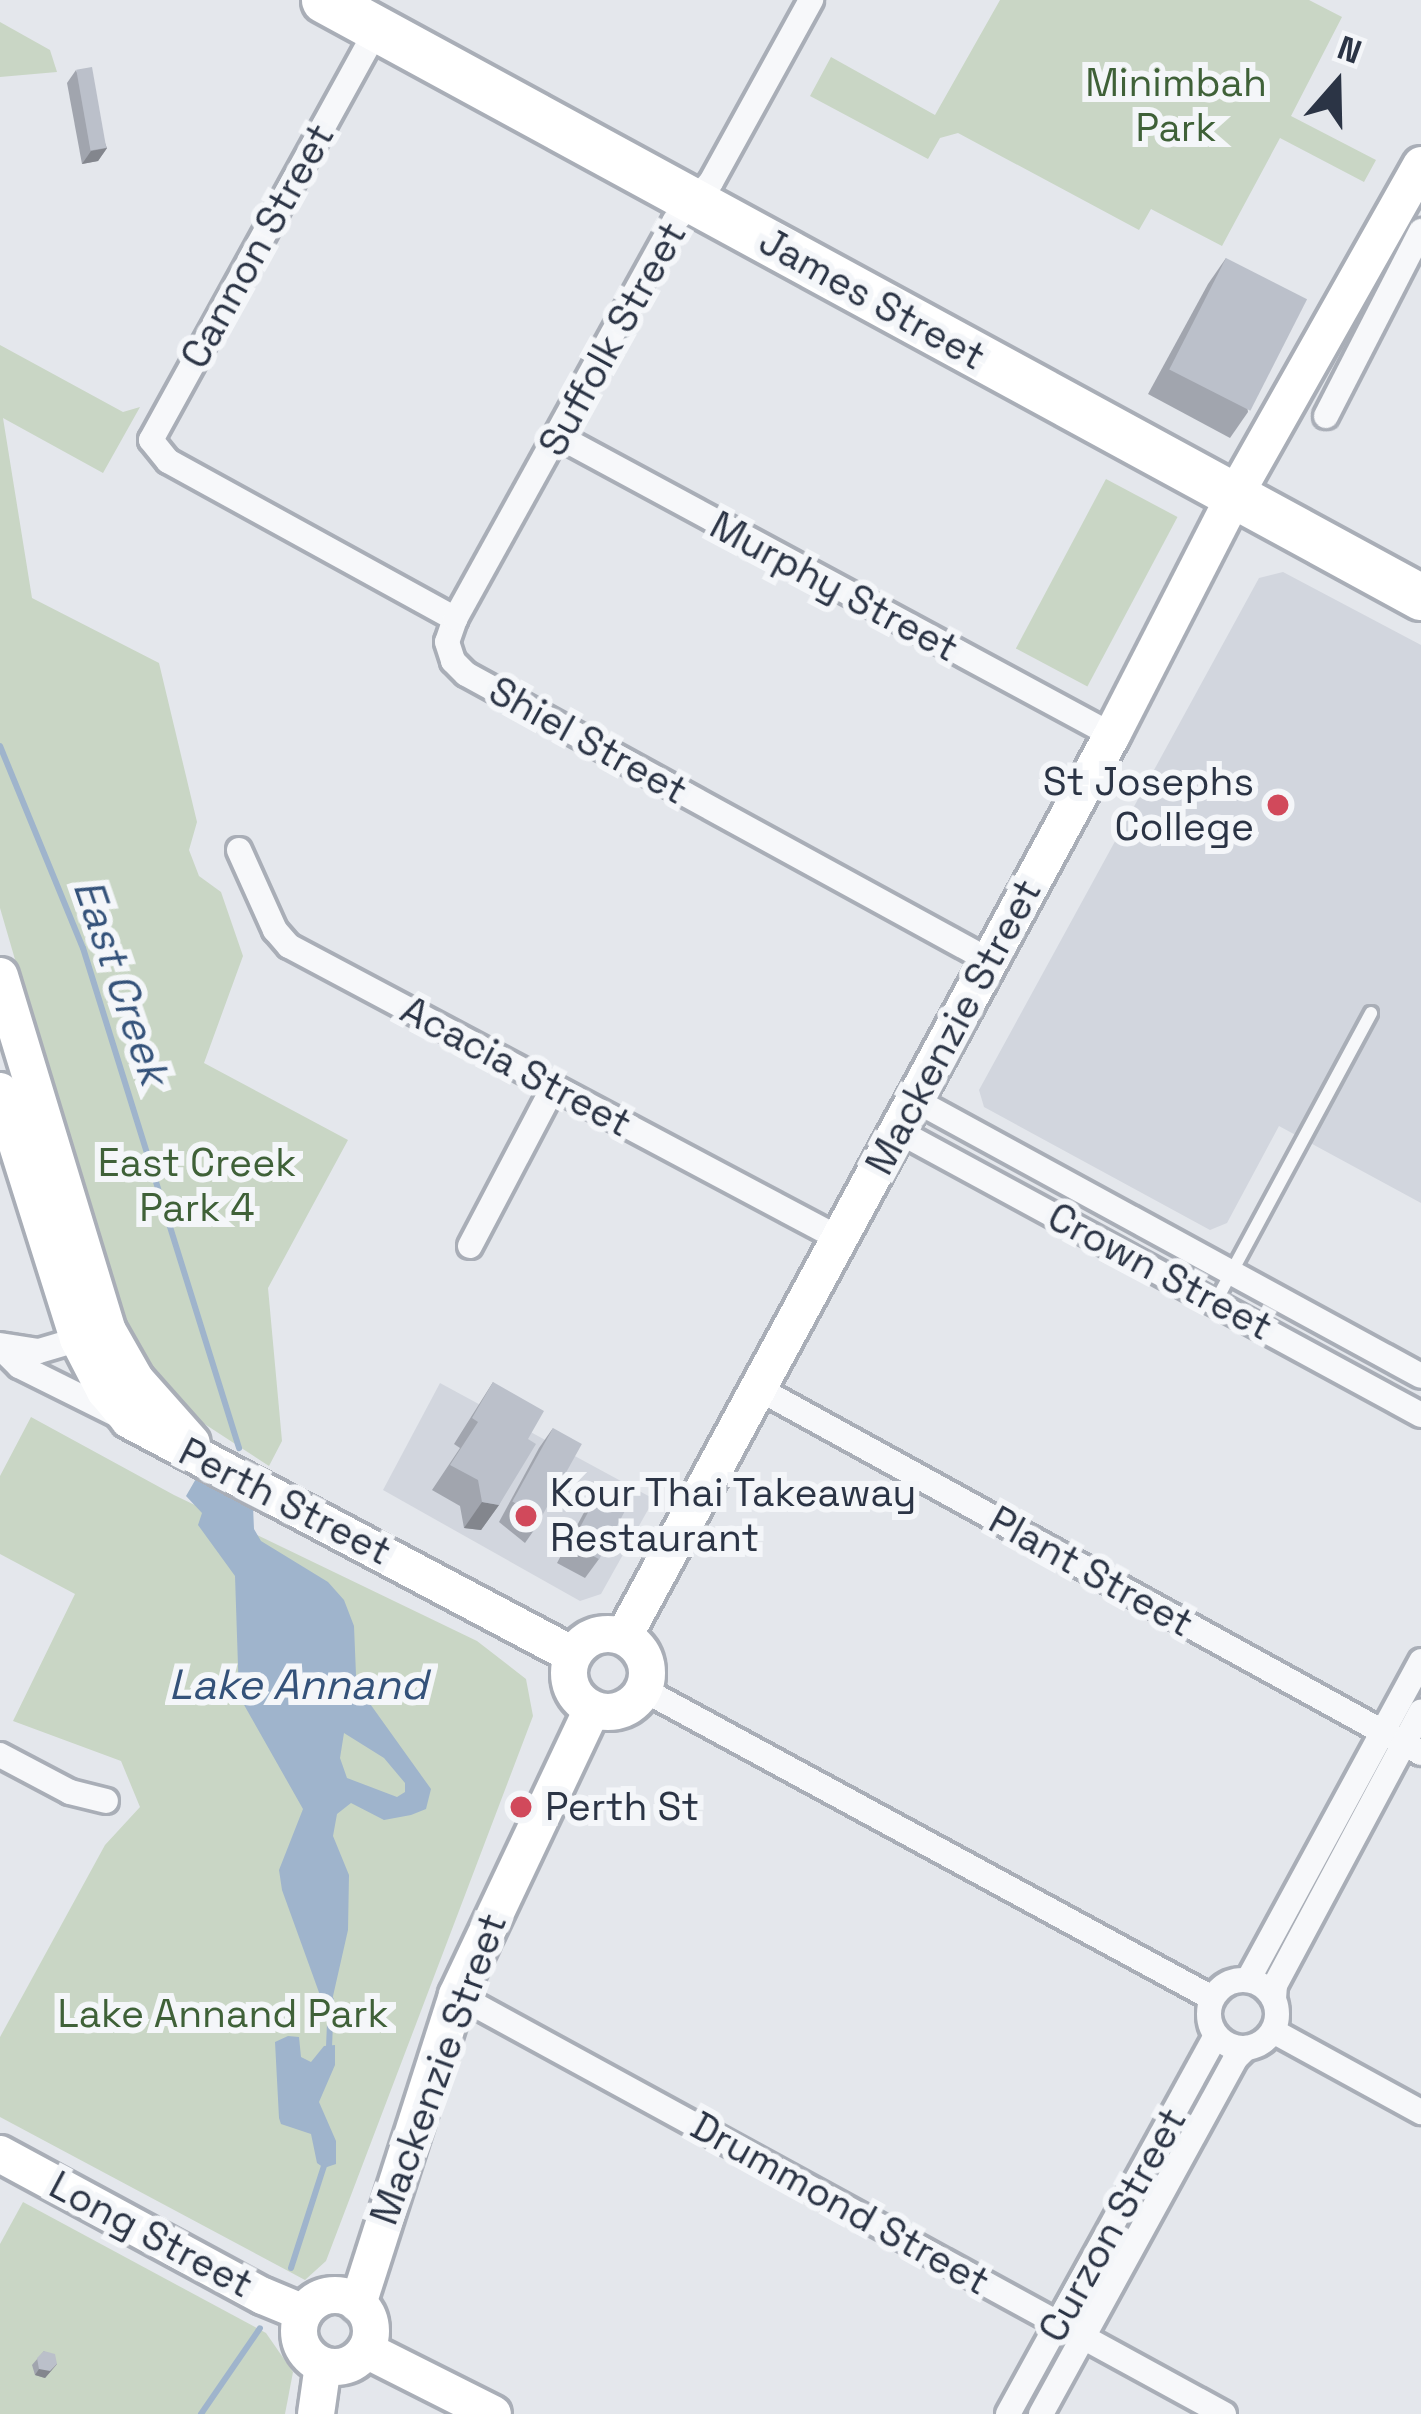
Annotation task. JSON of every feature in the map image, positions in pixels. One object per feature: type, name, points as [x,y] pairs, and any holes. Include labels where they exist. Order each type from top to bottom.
[{"type":"highway","name":"James Street","points":[[324,0],[1421,597]]},
{"type":"main road","name":"Mackenzie Street","points":[[624,1636],[1112,735],[1234,497],[1418,178]]},
{"type":"main road","points":[[0,976],[105,1391],[129,1420]]},
{"type":"main road","points":[[0,1091],[93,1335],[207,1458]]},
{"type":"main road","name":"Perth Street","points":[[129,1420],[573,1655]]},
{"type":"main road","points":[[624,1636],[645,1659],[644,1690],[618,1711],[592,1708],[570,1681],[573,1655],[590,1638],[624,1636]]},
{"type":"main road","name":"Mackenzie Street","points":[[358,2304],[457,1995],[592,1708]]},
{"type":"main road","name":"Long Street","points":[[0,2154],[262,2296],[304,2313]]},
{"type":"main road","points":[[335,2295],[358,2304],[371,2330],[366,2350],[347,2366],[323,2365],[301,2344],[304,2313],[323,2297],[335,2295]]},
{"type":"main road","points":[[366,2350],[493,2414]]},
{"type":"main road","points":[[316,2414],[323,2365]]},
{"type":"street","name":"Suffolk Street","points":[[454,619],[675,221],[712,182],[811,0]]},
{"type":"street","name":"Cannon Street","points":[[377,29],[151,440],[167,461],[454,619]]},
{"type":"street","points":[[1326,416],[1421,231]]},
{"type":"street","name":"Murphy Street","points":[[558,436],[1112,735]]},
{"type":"street","name":"Shiel Street","points":[[454,619],[447,642],[452,661],[466,674],[990,961]]},
{"type":"street","name":"Acacia Street","points":[[239,850],[274,930],[290,946],[840,1239]]},
{"type":"street","points":[[470,1246],[553,1088]]},
{"type":"street","name":"Crown Street","points":[[906,1116],[1231,1274],[1421,1376]]},
{"type":"street","name":"Crown Street","points":[[906,1116],[1216,1301],[1421,1415]]},
{"type":"street","name":"Perth Street","points":[[0,1346],[39,1351],[93,1335]]},
{"type":"street","name":"Perth Street","points":[[0,1346],[19,1366],[129,1420]]},
{"type":"street","name":"Plant Street","points":[[760,1390],[1403,1743]]},
{"type":"street","points":[[1248,1980],[1403,1743],[1421,1661]]},
{"type":"street","points":[[644,1690],[1212,1998]]},
{"type":"street","points":[[1273,2031],[1275,1985],[1421,1712]]},
{"type":"street","points":[[0,1754],[70,1792],[106,1801]]},
{"type":"street","points":[[1273,2031],[1246,2048],[1216,2035],[1209,2020],[1212,1998],[1228,1983],[1248,1980],[1274,1999]]},
{"type":"street","name":"Drummond Street","points":[[457,1995],[1224,2414]]},
{"type":"street","points":[[1273,2031],[1421,2112]]},
{"type":"street","name":"Curzon Street","points":[[1008,2414],[1216,2035]]},
{"type":"street","name":"Curzon Street","points":[[1041,2414],[1246,2048]]},
{"type":"lane","points":[[1216,1301],[1370,1013]]},
{"type":"shaded area","name":"St Josephs College","points":[[1283,572],[1421,645],[1421,1203],[1279,1126],[1227,1223],[1210,1230],[984,1107],[979,1090],[1259,578]]},
{"type":"shaded area","points":[[440,1383],[654,1499],[601,1594],[580,1601],[383,1490]]},
{"type":"green space","name":"Minimbah Park","points":[[1000,0],[1309,0],[1342,17],[1291,116],[1376,160],[1364,182],[1280,138],[1222,246],[1151,209],[1139,230],[958,133],[940,138],[928,159],[810,96],[831,57],[935,115]]},
{"type":"green space","points":[[0,22],[50,50],[57,72],[0,77]]},
{"type":"green space","name":"East Creek Park 4","points":[[0,345],[123,412],[140,407],[103,473],[3,418],[32,598],[159,663],[197,822],[189,850],[199,876],[221,892],[243,956],[204,1063],[348,1140],[268,1288],[282,1441],[269,1466],[180,1408],[143,1361],[109,1282],[0,908]]},
{"type":"green space","points":[[1106,479],[1178,517],[1087,687],[1016,649]]},
{"type":"green space","name":"Lake Annand Park","points":[[31,1417],[174,1495],[477,1641],[526,1679],[533,1716],[326,2261],[305,2280],[0,2117],[0,2037],[105,1845],[140,1807],[121,1761],[13,1721],[75,1594],[0,1554],[0,1476]]},
{"type":"green space","points":[[23,2202],[266,2333],[293,2372],[285,2414],[0,2414],[0,2244]]},
{"type":"water","name":"Lake Annand","points":[[197,1477],[253,1506],[254,1529],[261,1541],[328,1582],[344,1600],[354,1626],[356,1675],[363,1694],[431,1789],[426,1809],[411,1815],[384,1820],[351,1803],[337,1814],[333,1836],[349,1875],[348,1930],[331,2005],[321,1998],[279,1870],[303,1809],[239,1696],[235,1576],[198,1525],[202,1513],[186,1496]],"holes":[[[344,1733],[384,1758],[405,1783],[405,1792],[397,1797],[347,1778],[340,1758]]]},
{"type":"water","points":[[299,2037],[301,2057],[311,2062],[324,2046],[335,2045],[335,2065],[319,2102],[336,2141],[336,2164],[324,2168],[317,2163],[311,2134],[281,2124],[279,2118],[275,2042]]},
{"type":"building","points":[[92,67],[106,148],[90,151],[76,70]]},
{"type":"building","points":[[1226,258],[1307,299],[1250,411],[1169,369]]},
{"type":"building","points":[[493,1382],[544,1411],[528,1439],[536,1444],[499,1505],[482,1502],[478,1480],[450,1465],[478,1422],[472,1418]]},
{"type":"building","points":[[553,1428],[582,1444],[541,1517],[512,1501]]},
{"type":"building","points":[[602,1486],[630,1501],[599,1559],[571,1544]]},
{"type":"building","points":[[44,2351],[55,2354],[57,2364],[50,2371],[39,2369],[37,2358]]},
{"type":"waterway","name":"East Creek","points":[[0,746],[83,948],[239,1448]]},
{"type":"waterway","name":"East Creek","points":[[329,2047],[331,2000]]},
{"type":"waterway","name":"East Creek","points":[[291,2268],[325,2163]]},
{"type":"waterway","name":"East Creek","points":[[201,2414],[260,2328]]},
{"type":"place","name":"St Josephs College","points":[[1278,805]]},
{"type":"place","name":"Kour Thai Takeaway Restaurant","points":[[526,1516]]},
{"type":"place","name":"Perth St","points":[[521,1807]]}]
